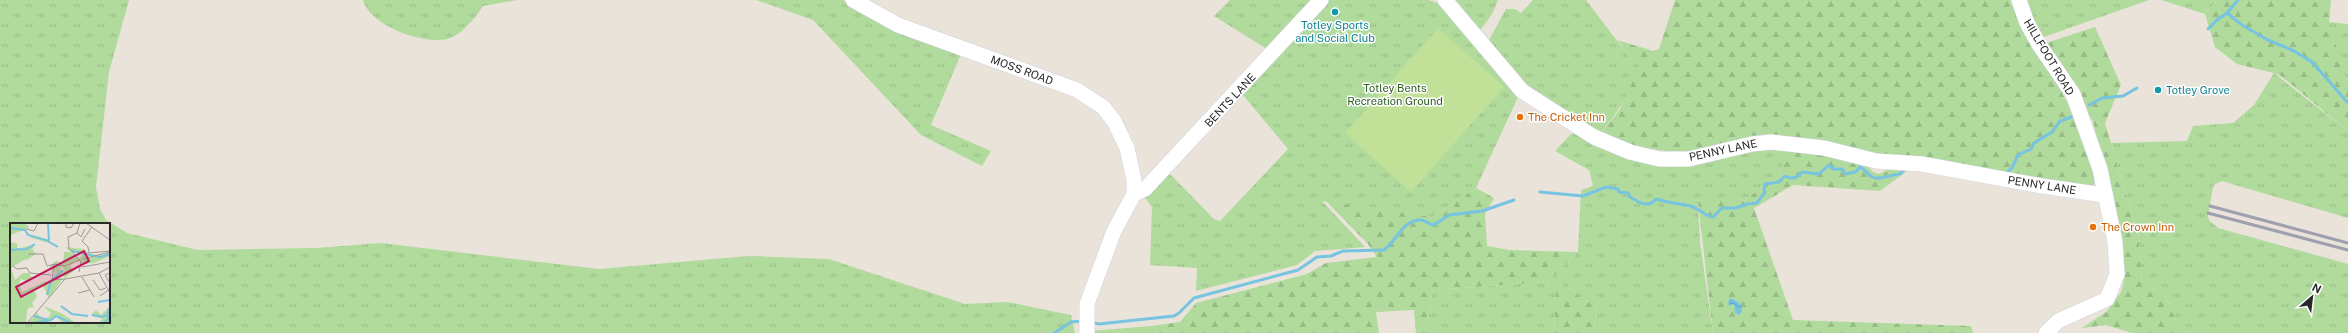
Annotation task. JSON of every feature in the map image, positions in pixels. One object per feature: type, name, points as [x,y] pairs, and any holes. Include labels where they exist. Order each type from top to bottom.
[{"type":"street","name":"MOSS ROAD","points":[[853,0],[898,25],[1077,90],[1090,97],[1107,112],[1127,148],[1133,173],[1134,194]]},
{"type":"street","name":"BENTS LANE","points":[[1134,194],[1145,189],[1321,0]]},
{"type":"street","name":"PENNY LANE","points":[[1445,0],[1522,91],[1594,137],[1630,152],[1659,159],[1689,158],[1762,142],[1771,142],[1824,148],[1876,161],[1922,164],[2042,186],[2104,194]]},
{"type":"street","name":"HILLFOOT ROAD","points":[[2019,0],[2027,23],[2038,43],[2073,94],[2091,142],[2115,242],[2117,274],[2113,288],[2104,302],[2058,321],[2046,333]]},
{"type":"street","points":[[1086,325],[1087,304],[1114,231],[1134,194]]},
{"type":"green space","points":[[0,0],[129,0],[109,72],[96,187],[100,209],[106,220],[127,233],[198,250],[316,248],[381,243],[599,269],[748,256],[829,259],[965,304],[1007,302],[1071,315],[1075,333],[0,333]]},
{"type":"green space","points":[[363,0],[518,0],[483,6],[472,21],[458,34],[447,39],[437,40],[425,39],[399,32],[376,18],[368,9]]},
{"type":"green space","points":[[756,0],[843,0],[874,19],[961,54],[931,125],[991,151],[982,166],[921,135],[813,20]]},
{"type":"green space","points":[[1230,0],[1312,0],[1267,49],[1214,16]]},
{"type":"green space","name":"Totley Bents Recreation Ground","points":[[1327,0],[1428,0],[1438,3],[1518,97],[1476,188],[1432,217],[1322,201],[1365,247],[1315,251],[1297,265],[1196,291],[1197,268],[1150,265],[1152,207],[1143,195],[1168,172],[1214,219],[1220,221],[1288,149],[1243,95]]},
{"type":"green space","points":[[1450,0],[1498,0],[1492,14],[1479,32]]},
{"type":"green space","points":[[1533,0],[1586,0],[1627,54],[1640,66],[1627,97],[1601,134],[1521,82],[1488,42],[1506,9],[1515,9],[1521,13]]},
{"type":"green space","points":[[1675,0],[2010,0],[2028,36],[2067,101],[2096,179],[2092,188],[1876,154],[1817,141],[1678,153],[1632,146],[1601,134],[1620,109],[1640,66],[1627,54],[1617,40],[1653,51],[1659,49]]},
{"type":"green space","points":[[2025,0],[2149,0],[2041,38]]},
{"type":"green space","points":[[2161,0],[2218,0],[2205,14]]},
{"type":"green space","points":[[2218,0],[2331,0],[2329,22],[2345,77],[2348,81],[2348,131],[2281,76],[2237,64],[2215,47],[2205,14]]},
{"type":"green space","points":[[2328,22],[2348,24],[2348,81],[2345,77]]},
{"type":"green space","points":[[2095,27],[2121,85],[2105,123],[2139,238],[2142,281],[2165,296],[2179,327],[2195,333],[2132,333],[2106,325],[2082,328],[2106,312],[2121,292],[2125,276],[2123,250],[2093,122],[2074,89],[2043,44]]},
{"type":"green space","points":[[1438,28],[1504,87],[1411,192],[1345,133]]},
{"type":"green space","points":[[2274,73],[2348,131],[2348,218],[2222,181],[2215,184],[2213,187],[2208,216],[2209,220],[2218,228],[2348,264],[2348,333],[2195,333],[2179,327],[2165,296],[2142,281],[2139,238],[2111,143],[2187,141],[2193,126],[2233,123],[2254,105]]},
{"type":"green space","points":[[1576,133],[1622,155],[1742,152],[1789,148],[1780,176],[1745,199],[1698,203],[1700,242],[1713,333],[1594,333],[1596,307],[1556,280],[1554,333],[1425,333],[1433,290],[1547,282],[1578,252],[1581,190],[1593,186],[1589,170],[1555,151],[1571,134]]},
{"type":"green space","points":[[1789,148],[1866,163],[1873,172],[1879,174],[1893,167],[1911,168],[1880,191],[1793,185],[1754,208],[1793,320],[1971,326],[1973,333],[1713,333],[1698,202],[1745,199],[1780,176]]},
{"type":"green space","points":[[1476,188],[1494,198],[1485,214],[1487,246],[1509,250],[1578,252],[1547,282],[1433,290],[1425,333],[1416,333],[1414,310],[1376,312],[1379,333],[1160,333],[1151,326],[1180,322],[1196,303],[1307,274],[1326,263],[1377,257],[1367,243],[1326,201],[1432,217]]},
{"type":"green space","points":[[1556,280],[1596,307],[1594,333],[1554,333]]},
{"type":"green space","points":[[1151,326],[1160,333],[1092,333],[1091,331]]},
{"type":"water","points":[[1731,298],[1741,304],[1742,311],[1739,315],[1735,313],[1734,304],[1729,306],[1728,301]]},
{"type":"waterway","points":[[2238,0],[2227,13],[2242,25],[2268,40],[2294,51],[2312,62],[2348,103]]},
{"type":"waterway","points":[[2208,29],[2227,13]]},
{"type":"waterway","points":[[2089,105],[2102,98],[2123,96],[2137,88]]},
{"type":"waterway","points":[[2005,174],[2012,168],[2018,155],[2031,149],[2034,143],[2052,132],[2060,121],[2074,116]]},
{"type":"waterway","points":[[1540,192],[1583,196],[1606,187],[1618,189],[1619,192],[1628,193],[1630,197],[1643,204],[1650,204],[1656,199],[1693,207],[1713,217],[1722,208],[1736,208],[1747,204],[1757,203],[1765,192],[1765,184],[1779,182],[1785,176],[1795,178],[1802,172],[1819,174],[1829,165],[1833,169],[1842,169],[1846,174],[1855,172],[1860,167],[1872,177],[1882,178],[1900,174],[1906,168]]},
{"type":"waterway","points":[[1090,322],[1099,324],[1174,316],[1194,298],[1298,270],[1317,257],[1331,256],[1343,251],[1384,250],[1400,231],[1415,220],[1422,220],[1434,225],[1449,215],[1482,211],[1514,200]]},
{"type":"waterway","points":[[1054,333],[1071,322],[1083,321]]},
{"type":"railway","points":[[2210,206],[2348,243]]},
{"type":"railway","points":[[2208,213],[2348,250]]},
{"type":"place","name":"Totley Sports and Social Club","points":[[1335,12]]},
{"type":"place","name":"Totley Grove","points":[[2158,90]]},
{"type":"place","name":"The Cricket Inn","points":[[1520,117]]},
{"type":"place","name":"The Crown Inn","points":[[2093,227]]}]
